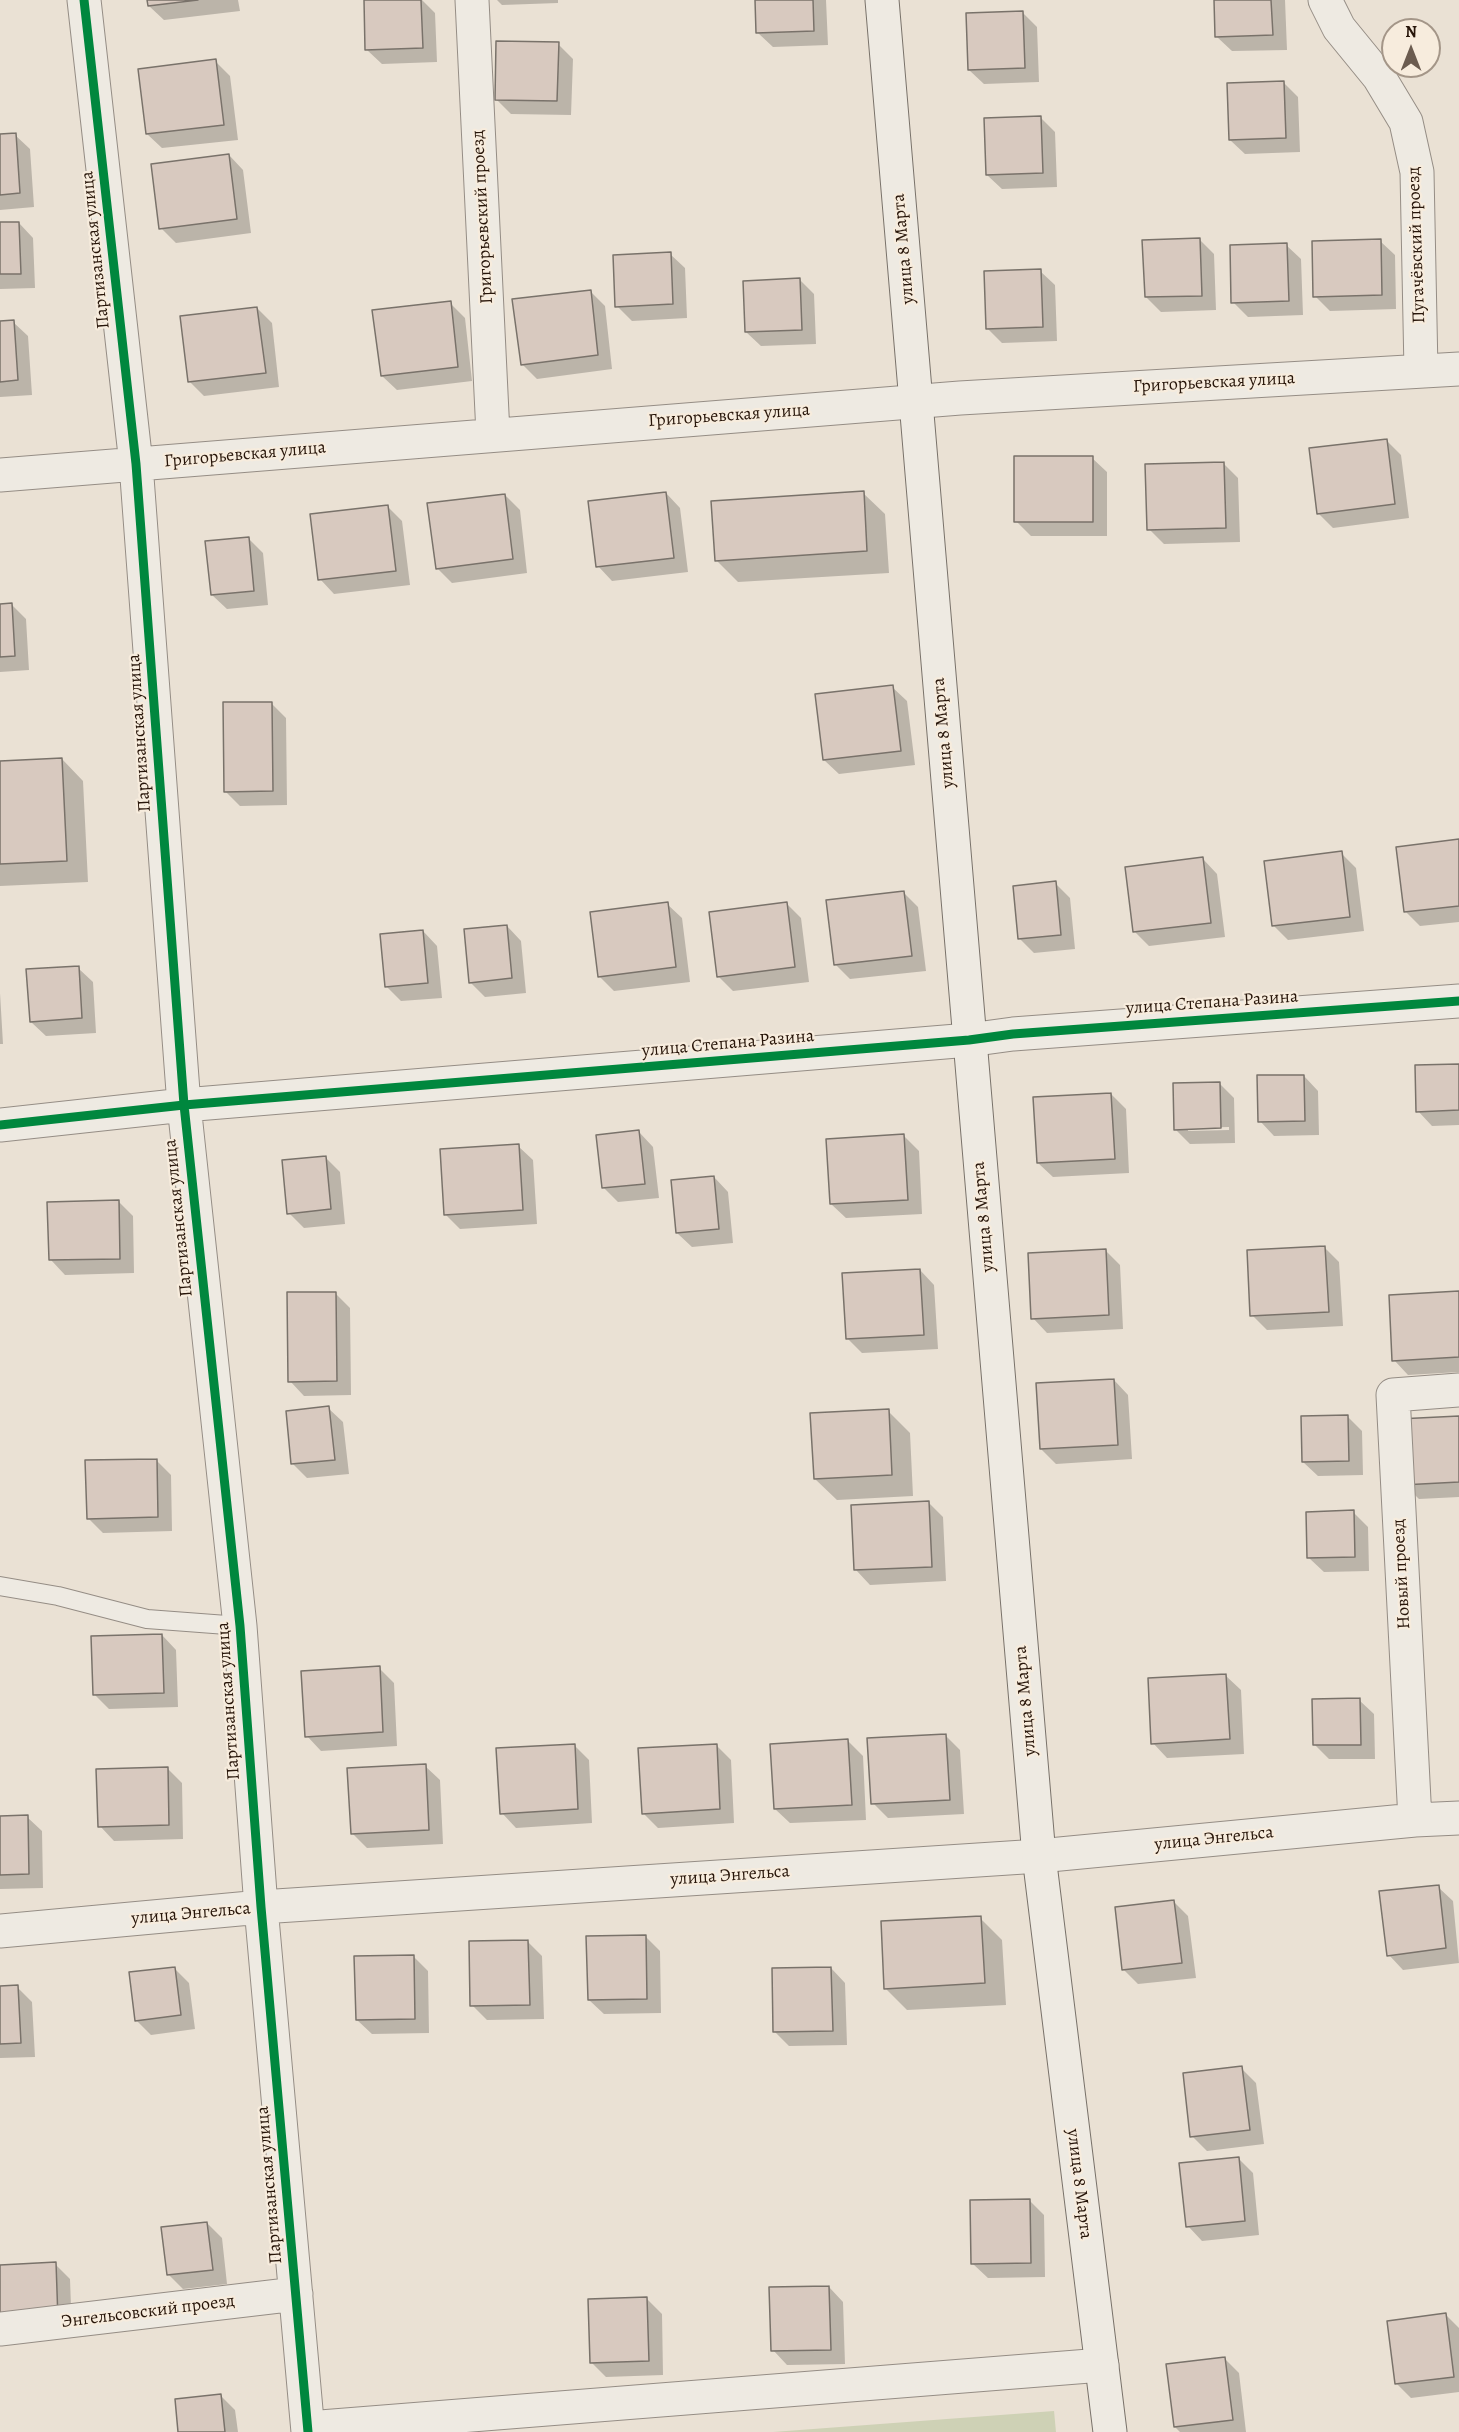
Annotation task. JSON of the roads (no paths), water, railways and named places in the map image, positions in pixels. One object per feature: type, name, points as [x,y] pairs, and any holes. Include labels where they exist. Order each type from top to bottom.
[{"type":"street","name":"Партизанская улица","points":[[84,0],[136,464],[184,1105],[240,1626],[261,1907],[308,2430]]},
{"type":"street","name":"Григорьевский проезд","points":[[472,0],[493,434]]},
{"type":"street","name":"улица 8 Марта","points":[[882,0],[1039,1856],[1110,2432]]},
{"type":"street","name":"Пугачёвский проезд","points":[[1325,0],[1339,28],[1379,77],[1406,122],[1417,172],[1421,371]]},
{"type":"street","name":"Григорьевская улица","points":[[0,475],[917,401],[1459,369]]},
{"type":"street","name":"улица Степана Разина","points":[[0,1125],[184,1105],[969,1040],[1013,1034],[1459,1001]]},
{"type":"street","name":"Новый проезд","points":[[1415,1820],[1393,1395],[1459,1390]]},
{"type":"street","name":"улица Энгельса","points":[[0,1931],[261,1907],[1039,1856],[1415,1820],[1459,1818]]},
{"type":"street","name":"Энгельсовский проезд","points":[[0,2329],[296,2294]]},
{"type":"street","points":[[308,2430],[1102,2365]]},
{"type":"lane","points":[[0,1586],[58,1596],[147,1619],[240,1626]]}]
